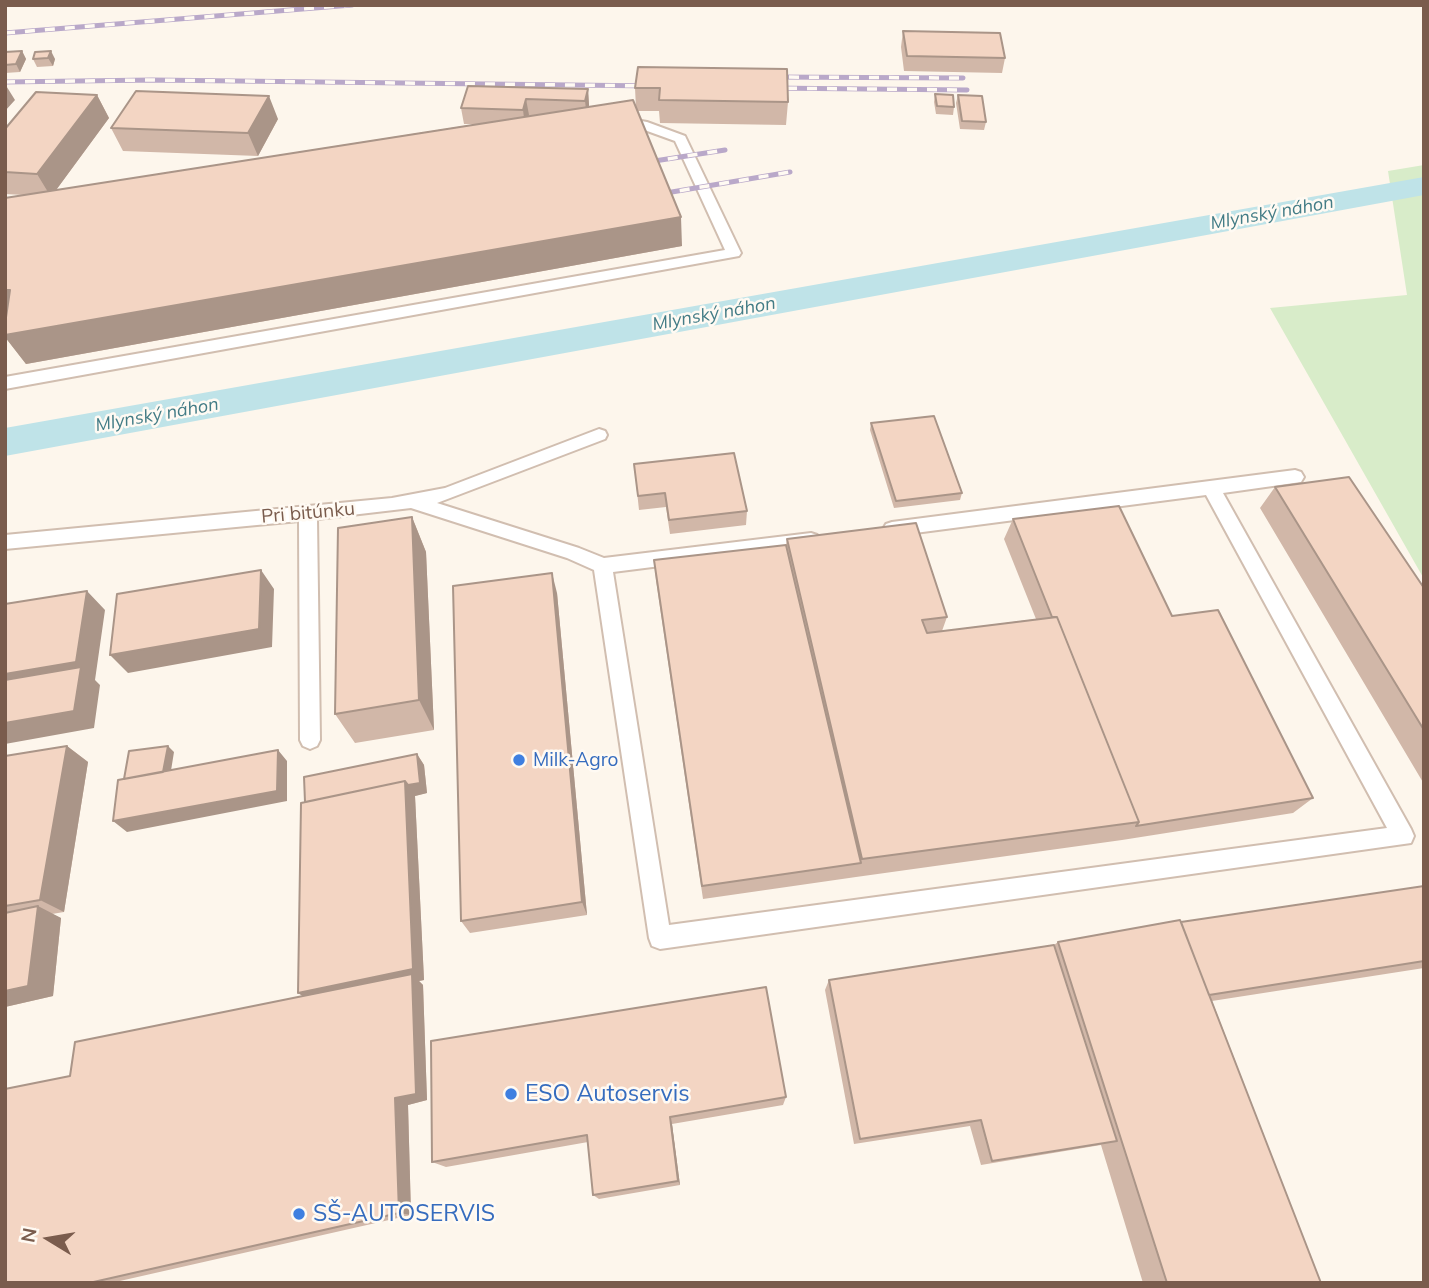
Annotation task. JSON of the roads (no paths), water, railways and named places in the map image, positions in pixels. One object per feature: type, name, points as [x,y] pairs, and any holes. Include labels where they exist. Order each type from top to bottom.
[{"type":"lane","points":[[5,383],[734,253],[680,139],[634,122],[611,121]]},
{"type":"lane","name":"Pri bitúnku","points":[[5,542],[411,501],[447,494],[599,435]]},
{"type":"lane","points":[[880,531],[1295,477]]},
{"type":"lane","points":[[603,566],[660,938],[1403,836],[1211,488]]},
{"type":"lane","points":[[411,501],[603,566],[824,538]]},
{"type":"lane","points":[[308,513],[310,740]]},
{"type":"waterway","name":"Mlynský náhon","points":[[5,442],[1424,186]]},
{"type":"railway","points":[[5,33],[352,5]]},
{"type":"railway","points":[[769,77],[963,78]]},
{"type":"railway","points":[[5,82],[152,80],[655,86]]},
{"type":"railway","points":[[767,88],[967,90]]},
{"type":"railway","points":[[648,162],[725,150]]},
{"type":"railway","points":[[660,194],[790,172]]},
{"type":"place","name":"Milk-Agro","points":[[519,760]]},
{"type":"place","name":"ESO Autoservis","points":[[511,1094]]},
{"type":"place","name":"SŠ-AUTOSERVIS","points":[[299,1214]]}]
